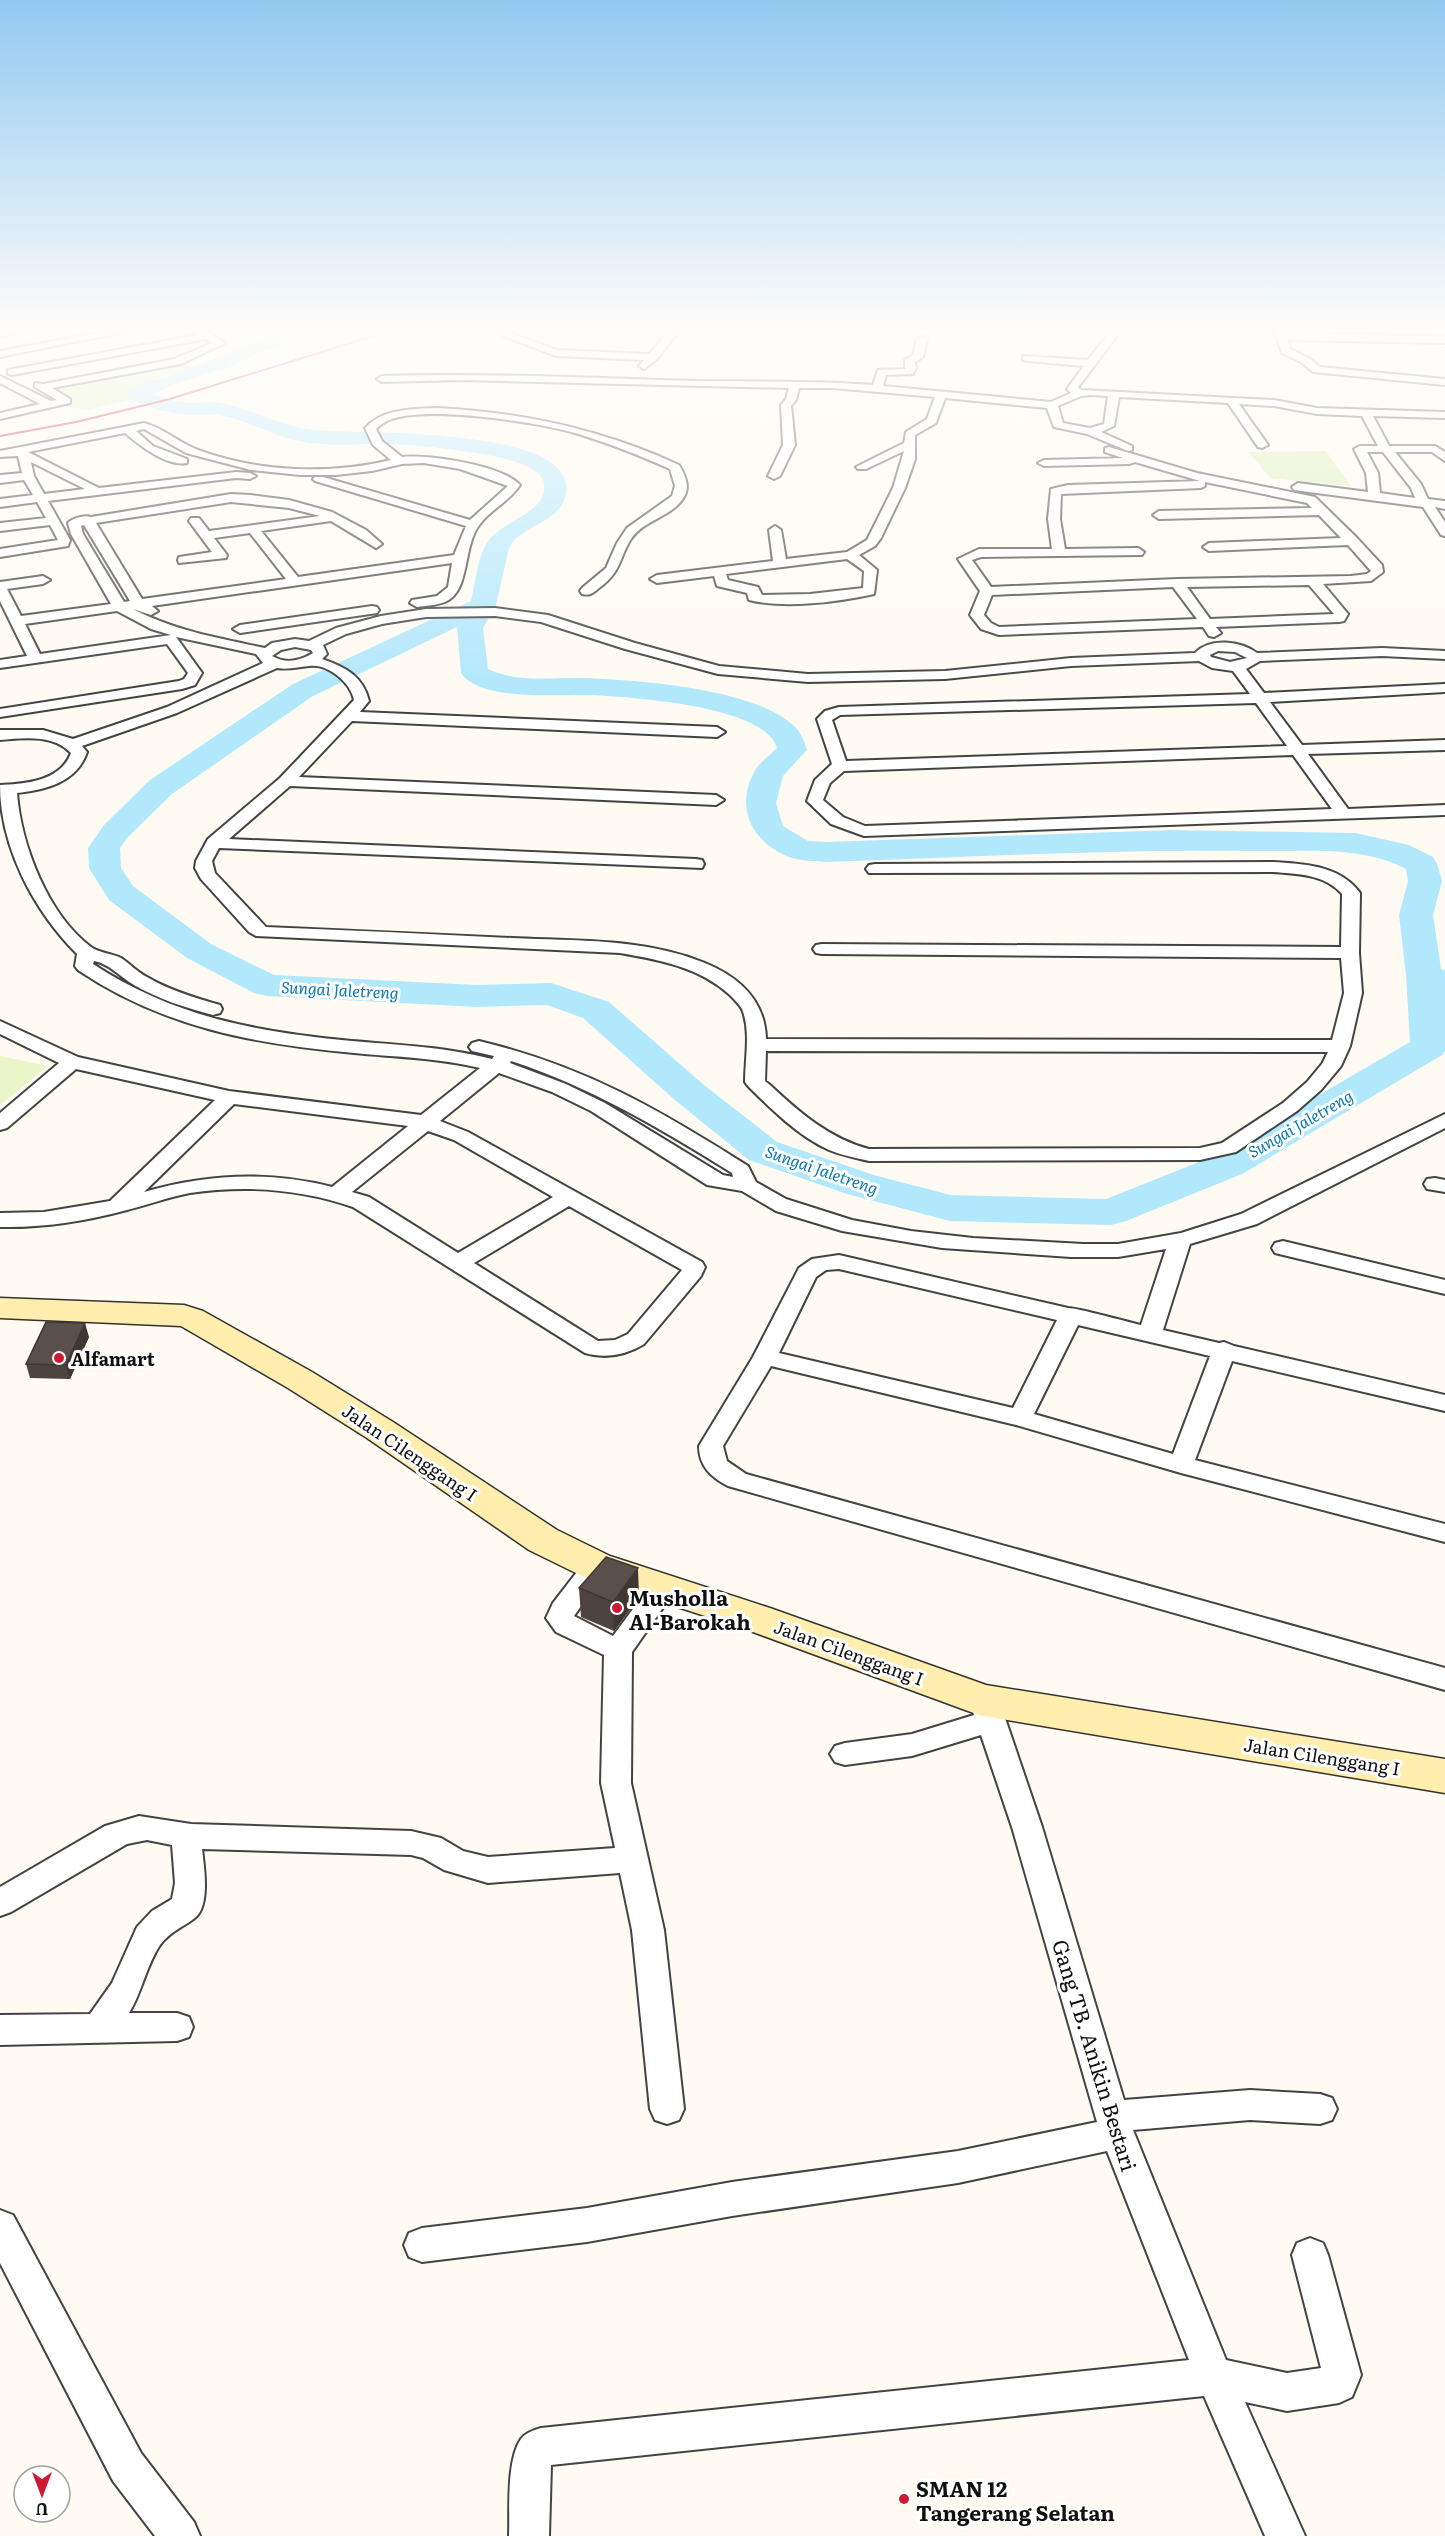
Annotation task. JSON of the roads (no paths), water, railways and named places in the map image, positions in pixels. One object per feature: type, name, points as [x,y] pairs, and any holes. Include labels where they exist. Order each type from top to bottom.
[{"type":"street","points":[[0,454],[31,450]]},
{"type":"street","points":[[155,450],[236,475]]},
{"type":"street","points":[[187,450],[220,461],[276,470],[341,471],[373,468],[415,459],[479,471],[514,485],[510,493],[472,524],[460,558],[454,589],[441,599],[240,629]]},
{"type":"street","points":[[387,450],[399,461]]},
{"type":"street","points":[[587,591],[605,578],[613,567],[622,543],[632,531],[678,498],[681,480],[675,467],[634,450]]},
{"type":"street","points":[[774,476],[786,450]]},
{"type":"street","points":[[862,467],[897,450]]},
{"type":"street","points":[[657,579],[850,555],[871,543],[874,538],[899,488],[910,450]]},
{"type":"street","points":[[987,591],[1177,583],[1360,580],[1375,574],[1377,568],[1315,502],[1302,497],[1195,476],[1110,450]]},
{"type":"street","points":[[1137,450],[1192,467],[1253,479],[1374,498],[1445,505]]},
{"type":"street","points":[[1359,450],[1372,473],[1374,498]]},
{"type":"street","points":[[1387,450],[1417,487],[1425,503],[1443,526]]},
{"type":"street","points":[[1412,450],[1443,453]]},
{"type":"street","points":[[0,553],[64,543],[28,476],[20,453]]},
{"type":"street","points":[[20,453],[64,472],[98,492]]},
{"type":"street","points":[[1044,463],[1140,460]]},
{"type":"street","points":[[0,503],[236,475],[328,481],[472,524]]},
{"type":"street","points":[[0,479],[28,476]]},
{"type":"street","points":[[1059,553],[1054,519],[1055,492],[1068,489],[1233,483]]},
{"type":"street","points":[[265,652],[265,658],[276,663],[294,664],[311,660],[320,654],[317,647],[312,645],[285,644],[265,652],[189,636],[156,626],[120,607],[77,534],[74,523],[87,519],[231,498],[280,503],[334,518],[360,529],[376,544]]},
{"type":"street","points":[[1159,515],[1323,511]]},
{"type":"street","points":[[205,535],[334,518]]},
{"type":"street","points":[[87,519],[138,604],[166,620],[201,633],[205,638]]},
{"type":"street","points":[[0,527],[54,521]]},
{"type":"street","points":[[184,560],[220,555],[195,521]]},
{"type":"street","points":[[253,529],[295,582]]},
{"type":"street","points":[[775,530],[780,563]]},
{"type":"street","points":[[1209,547],[1353,542]]},
{"type":"street","points":[[987,591],[965,562],[967,556],[979,553],[1138,552]]},
{"type":"street","points":[[719,571],[722,583],[753,590],[757,600],[869,591],[871,570],[850,555]]},
{"type":"street","points":[[17,621],[460,558]]},
{"type":"street","points":[[36,659],[0,587],[43,580]]},
{"type":"street","points":[[987,591],[977,615],[980,622],[989,629],[999,631],[1339,618],[1341,614],[1312,580]]},
{"type":"street","points":[[1177,583],[1223,647]]},
{"type":"street","points":[[436,613],[441,599]]},
{"type":"street","points":[[312,645],[341,631],[381,620],[436,613],[495,612],[543,618],[630,646],[718,670],[808,678],[945,675],[1071,662],[1202,657],[1219,665],[1237,666],[1251,663],[1254,657]]},
{"type":"street","points":[[0,664],[171,639],[195,673],[190,682],[182,685],[0,713]]},
{"type":"street","points":[[1202,657],[1202,654],[1209,649],[1223,647],[1246,651],[1254,657],[1382,652],[1445,656]]},
{"type":"street","points":[[311,660],[341,671],[361,691],[362,701],[286,781],[214,843],[204,861],[207,875],[255,928],[262,932],[620,948],[662,954],[699,966],[728,982],[751,1006],[757,1045],[755,1082],[828,1141],[868,1155],[1200,1154],[1218,1152],[1229,1148],[1290,1107],[1314,1086],[1331,1066],[1340,1046],[1353,993],[1350,953],[1351,893],[1346,886],[1333,879],[1302,870],[1274,867],[875,870]]},
{"type":"street","points":[[73,744],[172,710],[276,663]]},
{"type":"street","points":[[1237,666],[1342,812]]},
{"type":"street","points":[[840,766],[824,719],[839,711],[1260,698],[1445,688]]},
{"type":"street","points":[[349,716],[717,732]]},
{"type":"street","points":[[0,735],[42,734],[73,744],[79,752],[78,761],[69,770],[53,779],[4,789],[23,864],[58,921],[86,953],[84,966],[108,984],[192,1020],[260,1036],[334,1046],[503,1059],[536,1078],[592,1104],[650,1137],[719,1183],[747,1185],[785,1207],[871,1233],[953,1245],[1083,1250],[1128,1249],[1180,1239],[1218,1230],[1249,1219],[1445,1120]]},
{"type":"street","points":[[1445,745],[840,766],[826,774],[817,789],[816,801],[824,811],[846,826],[864,831],[1445,810]]},
{"type":"street","points":[[286,781],[716,800]]},
{"type":"street","points":[[214,843],[696,864]]},
{"type":"street","points":[[822,949],[1350,953]]},
{"type":"street","points":[[0,1027],[72,1062],[229,1097],[424,1122],[461,1136],[694,1267],[636,1339],[628,1344],[606,1349],[593,1348],[361,1202],[338,1193],[281,1185],[218,1183],[187,1187],[117,1206],[66,1215],[0,1220]]},
{"type":"street","points":[[757,1045],[1340,1046]]},
{"type":"street","points":[[338,1193],[503,1059]]},
{"type":"street","points":[[0,1124],[72,1062]]},
{"type":"street","points":[[117,1206],[229,1097]]},
{"type":"street","points":[[458,1263],[570,1196]]},
{"type":"street","points":[[1150,1333],[1180,1239]]},
{"type":"street","points":[[1283,1248],[1445,1287]]},
{"type":"street","points":[[1445,1402],[1224,1349],[839,1262],[820,1264],[807,1272],[765,1356],[711,1446],[710,1457],[716,1468],[736,1480],[1445,1679]]},
{"type":"street","name":"Jalan Cilenggang I","points":[[0,1308],[174,1315],[191,1318],[300,1380],[380,1430],[543,1540],[596,1566],[756,1618],[987,1711],[1445,1776]]},
{"type":"street","points":[[1020,1418],[1072,1314]]},
{"type":"street","points":[[1181,1465],[1224,1349]]},
{"type":"street","points":[[765,1356],[1020,1418],[1181,1465],[1445,1533]]},
{"type":"street","points":[[596,1566],[562,1610],[560,1618],[566,1625],[618,1650]]},
{"type":"street","points":[[663,1589],[618,1650],[616,1783],[648,1930],[667,2109]]},
{"type":"street","points":[[844,1754],[912,1745],[987,1711]]},
{"type":"street","name":"Gang TB. Anikin Bestari","points":[[987,1711],[1027,1827],[1115,2125],[1214,2376],[1284,2536]]},
{"type":"street","points":[[0,1903],[116,1835],[131,1828],[146,1826],[186,1835],[411,1843],[430,1847],[455,1861],[488,1870],[634,1859]]},
{"type":"street","points":[[99,2028],[115,2007],[149,1936],[159,1923],[187,1906],[190,1883],[186,1835]]},
{"type":"street","points":[[0,2030],[177,2027]]},
{"type":"street","points":[[422,2245],[587,2225],[732,2199],[958,2167],[1115,2125],[1196,2108],[1250,2105],[1320,2109]]},
{"type":"street","points":[[0,2227],[127,2467],[180,2536]]},
{"type":"street","points":[[529,2536],[532,2465],[535,2452],[542,2447],[1214,2376],[1287,2392],[1338,2384],[1342,2375],[1310,2255]]},
{"type":"waterway","name":"Sungai Jaletreng","points":[[483,605],[499,543],[514,529],[544,511],[551,503],[555,492],[554,479],[546,468],[497,450]]},
{"type":"waterway","points":[[483,605],[470,628],[475,673],[487,679],[509,685],[591,687],[683,696],[745,711],[769,721],[785,733],[792,750],[769,773],[760,803],[769,831],[800,850],[826,852],[1172,840],[1356,843],[1398,852],[1421,864],[1425,881],[1416,915],[1424,975]]},
{"type":"waterway","name":"Sungai Jaletreng","points":[[483,605],[303,690],[161,787],[115,832],[104,848],[105,868],[121,893],[199,951],[267,985],[477,996],[551,994],[596,1010],[690,1093],[763,1151],[862,1185],[950,1208],[1111,1212],[1228,1165],[1429,1047],[1424,975]]},
{"type":"waterway","name":"Sungai Jaletreng","points":[[1424,975],[1445,981]]},
{"type":"place","name":"Alfamart","points":[[59,1358]]},
{"type":"place","name":"Musholla Al-Barokah","points":[[617,1608]]},
{"type":"place","name":"SMAN 12 Tangerang Selatan","points":[[904,2499]]}]
